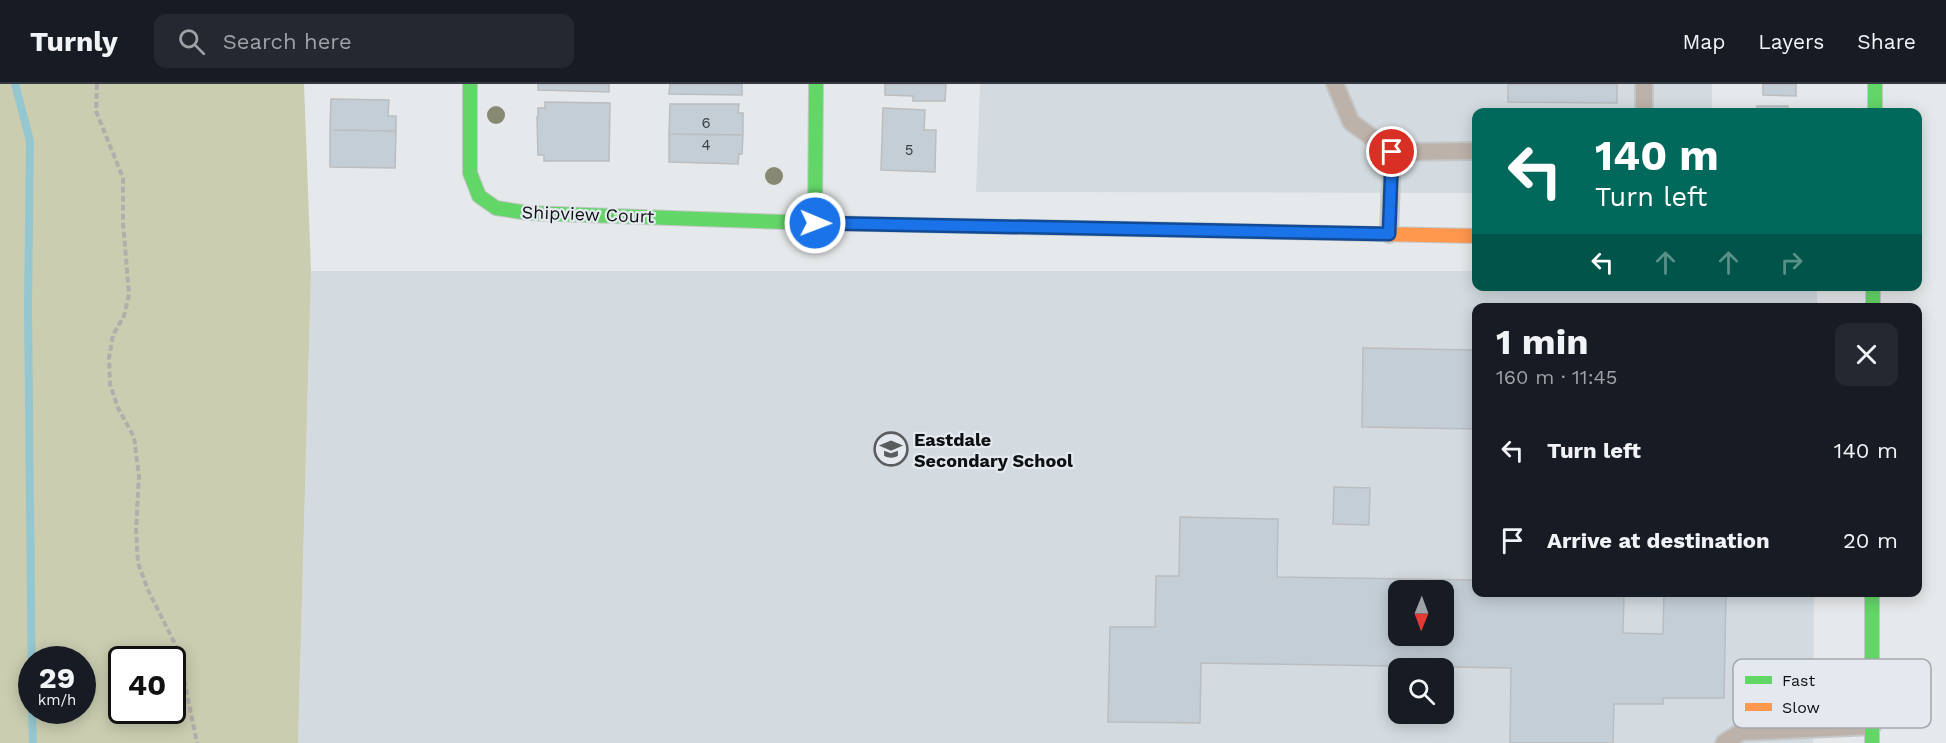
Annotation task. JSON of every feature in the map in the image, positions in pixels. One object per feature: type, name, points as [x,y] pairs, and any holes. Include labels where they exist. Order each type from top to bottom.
[{"type":"street","name":"Shipview Court","points":[[470,84],[470,173],[479,196],[496,208],[528,213],[815,223],[1472,236]]},
{"type":"street","points":[[815,223],[816,84]]},
{"type":"street","points":[[1875,84],[1875,108]]},
{"type":"street","points":[[1872,597],[1872,659]]},
{"type":"lane","points":[[1335,84],[1351,122],[1392,152],[1472,151]]},
{"type":"lane","points":[[1644,84],[1644,108]]},
{"type":"lane","points":[[1389,234],[1392,152]]},
{"type":"lane","points":[[1724,743],[1741,732],[1872,735]]},
{"type":"path","points":[[97,84],[96,111],[123,178],[123,223],[129,294],[124,316],[113,335],[109,358],[110,384],[118,408],[134,437],[140,476],[136,530],[138,563],[148,590],[178,650],[197,743]]},
{"type":"shaded area","points":[[980,84],[1712,84],[1712,108],[1472,108],[1472,193],[976,192]]},
{"type":"shaded area","name":"Eastdale Secondary School","points":[[311,271],[1472,271],[1472,291],[1817,291],[1817,303],[1472,303],[1472,597],[1814,597],[1814,659],[1733,659],[1733,728],[1813,728],[1813,743],[298,743]]},
{"type":"green space","points":[[0,84],[304,84],[311,271],[298,743],[0,743]]},
{"type":"building","points":[[538,84],[609,84],[609,92],[538,90]]},
{"type":"building","points":[[670,84],[742,84],[742,95],[669,94]]},
{"type":"building","points":[[885,84],[946,84],[945,101],[913,101],[913,96],[885,95]]},
{"type":"building","points":[[1508,84],[1617,84],[1617,103],[1508,102]]},
{"type":"building","points":[[1763,84],[1796,84],[1796,96],[1763,95]]},
{"type":"building","points":[[331,99],[389,100],[388,116],[396,116],[396,131],[330,130]]},
{"type":"building","points":[[545,102],[610,103],[609,161],[544,161],[544,155],[538,155],[537,117],[538,108],[545,108]]},
{"type":"building","points":[[670,104],[739,104],[738,113],[743,113],[743,135],[669,134]]},
{"type":"building","points":[[1757,106],[1788,106],[1788,108],[1757,108]]},
{"type":"building","points":[[883,108],[925,110],[924,130],[936,130],[935,172],[881,170]]},
{"type":"building","points":[[330,130],[396,131],[395,168],[330,167]]},
{"type":"building","points":[[669,134],[743,135],[742,154],[739,154],[738,164],[669,162]]},
{"type":"building","points":[[1363,348],[1472,350],[1472,429],[1362,427]]},
{"type":"building","points":[[1334,487],[1370,488],[1369,525],[1333,524]]},
{"type":"building","points":[[1180,517],[1278,519],[1277,577],[1472,580],[1472,597],[1624,597],[1623,633],[1663,634],[1664,597],[1726,597],[1724,698],[1663,698],[1663,704],[1614,704],[1613,743],[1510,743],[1511,668],[1454,667],[1454,658],[1388,658],[1388,666],[1201,663],[1200,723],[1108,722],[1110,627],[1155,627],[1156,576],[1179,576]]},
{"type":"waterway","points":[[15,84],[30,141],[28,307],[31,646]]},
{"type":"waterway","points":[[32,724],[33,743]]},
{"type":"traffic: fast","points":[[470,84],[470,173],[479,196],[496,208],[528,213],[815,223]]},
{"type":"traffic: fast","points":[[816,84],[815,223],[1282,232]]},
{"type":"traffic: fast","points":[[1875,84],[1875,108]]},
{"type":"traffic: fast","points":[[1873,291],[1873,303]]},
{"type":"traffic: fast","points":[[1872,597],[1872,659]]},
{"type":"traffic: fast","points":[[1872,728],[1872,743]]},
{"type":"traffic: slow","points":[[1282,232],[1472,236]]},
{"type":"place","name":"Eastdale Secondary School","points":[[891,449]]},
{"type":"route","points":[[815,223],[1389,234],[1392,152]]}]
